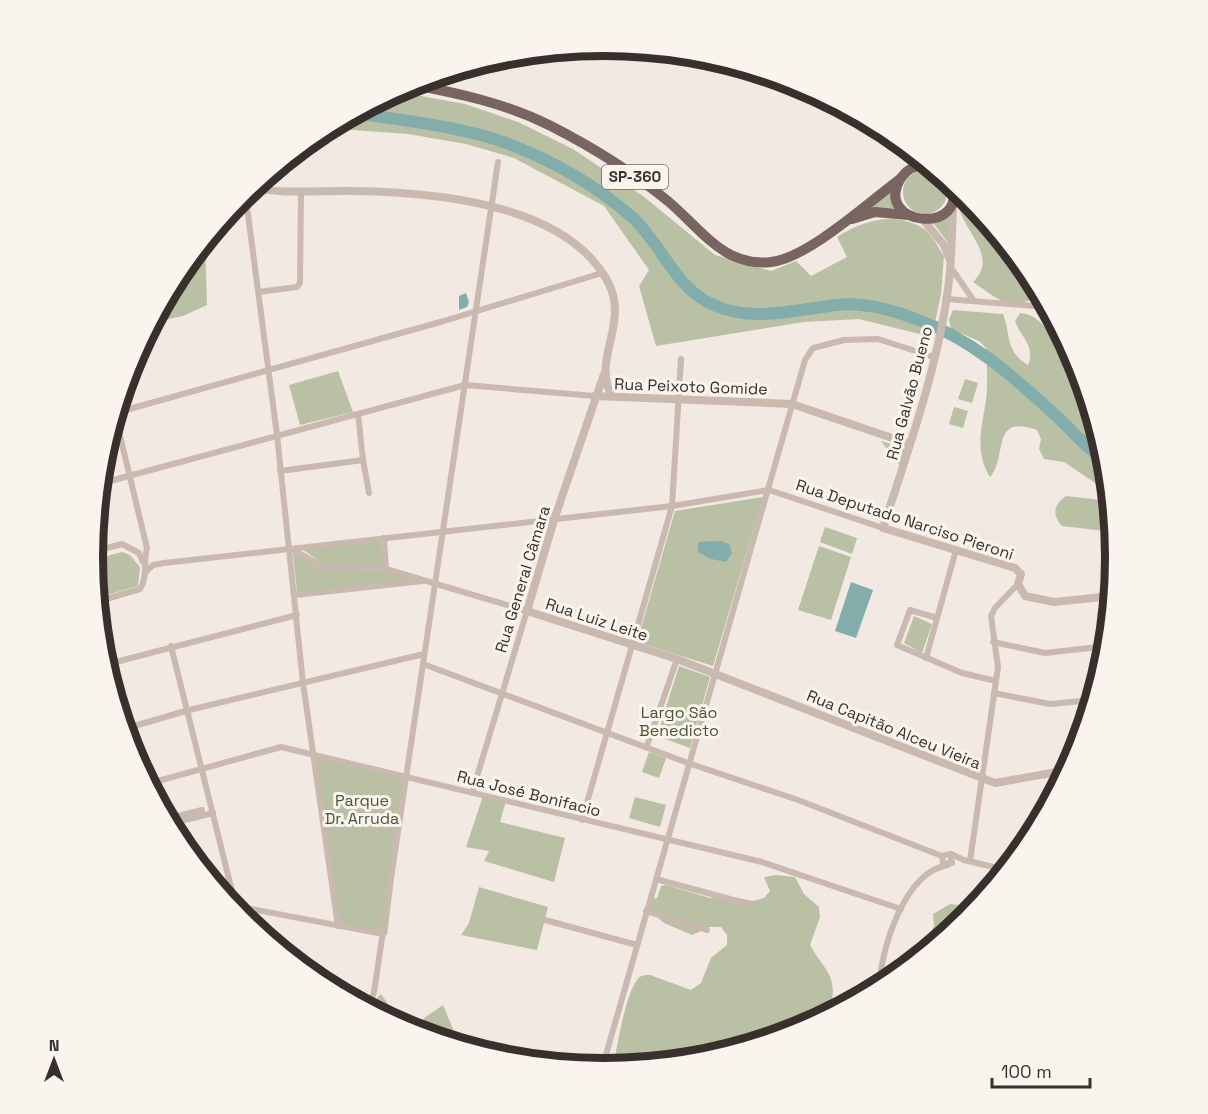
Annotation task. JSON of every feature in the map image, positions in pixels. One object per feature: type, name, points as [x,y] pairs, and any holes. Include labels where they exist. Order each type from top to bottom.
[{"type":"main road","name":"SP-360","points":[[427,88],[490,101],[553,127],[636,178],[669,202],[718,246],[742,260],[774,262],[790,256],[843,223],[900,179],[915,164]]},
{"type":"main road","points":[[913,167],[918,166]]},
{"type":"main road","points":[[900,179],[897,187],[898,203],[908,215]]},
{"type":"main road","points":[[924,221],[940,216],[946,211],[950,194]]},
{"type":"main road","name":"SP-360","points":[[843,223],[875,212],[908,215],[924,221]]},
{"type":"street","points":[[368,999],[372,998],[383,934],[498,162]]},
{"type":"street","name":"Rua General Câmara","points":[[264,188],[411,194],[490,206],[551,229],[590,257],[602,273],[614,296],[617,310],[604,374],[554,520],[472,793]]},
{"type":"street","points":[[258,292],[300,284],[301,191]]},
{"type":"street","name":"Rua Galvão Bueno","points":[[883,528],[910,444],[944,312],[950,264],[952,195]]},
{"type":"street","points":[[247,205],[277,435],[303,683],[338,926]]},
{"type":"street","points":[[924,221],[944,244],[950,264],[974,301]]},
{"type":"street","points":[[125,411],[475,312],[602,273]]},
{"type":"street","points":[[946,299],[1038,306]]},
{"type":"street","points":[[605,1058],[805,360],[813,348],[844,340],[878,339],[934,357]]},
{"type":"street","points":[[582,820],[672,506],[681,360]]},
{"type":"street","points":[[604,374],[612,396]]},
{"type":"street","name":"Rua Peixoto Gomide","points":[[109,481],[465,385],[596,396],[792,404],[910,444]]},
{"type":"street","points":[[358,414],[369,493]]},
{"type":"street","points":[[119,431],[147,548],[143,562]]},
{"type":"street","points":[[280,471],[363,460]]},
{"type":"street","points":[[105,599],[140,589],[145,573],[153,565],[164,563],[672,506],[769,490]]},
{"type":"street","name":"Rua Deputado Narciso Pieroni","points":[[769,490],[1015,568],[1021,574],[1018,584]]},
{"type":"street","points":[[384,538],[386,569]]},
{"type":"street","points":[[103,549],[122,544],[139,553],[145,573]]},
{"type":"street","name":"Rua Luiz Leite","points":[[290,548],[326,568],[386,569],[676,658],[715,673]]},
{"type":"street","points":[[926,658],[956,550]]},
{"type":"street","points":[[295,595],[427,581]]},
{"type":"street","points":[[967,861],[998,666],[991,616],[995,608],[1018,584],[1025,596],[1054,602],[1103,597]]},
{"type":"street","points":[[937,618],[910,610],[897,642],[926,658],[962,673],[996,681]]},
{"type":"street","points":[[114,662],[297,615]]},
{"type":"street","points":[[993,642],[1045,653],[1097,647]]},
{"type":"street","points":[[171,646],[203,768],[230,891]]},
{"type":"street","points":[[132,727],[189,710],[424,654]]},
{"type":"street","points":[[647,746],[676,658]]},
{"type":"street","points":[[423,664],[688,763],[798,800],[941,861],[950,864],[967,861]]},
{"type":"street","name":"Rua Capitão Alceu Vieira","points":[[715,673],[995,783],[1057,772]]},
{"type":"street","points":[[994,693],[1050,704],[1084,701]]},
{"type":"street","name":"Rua José Bonifacio","points":[[155,782],[281,747],[762,862],[901,909]]},
{"type":"street","points":[[175,817],[202,810]]},
{"type":"street","points":[[178,822],[213,813]]},
{"type":"street","points":[[881,975],[884,953],[901,909],[921,878],[950,854]]},
{"type":"street","points":[[950,854],[967,861],[997,868]]},
{"type":"street","points":[[950,854],[950,864]]},
{"type":"street","points":[[656,879],[752,905]]},
{"type":"street","points":[[245,907],[383,934]]},
{"type":"street","points":[[646,911],[707,930]]},
{"type":"street","points":[[545,920],[636,945]]},
{"type":"green space","points":[[412,94],[465,104],[518,122],[573,149],[643,196],[715,255],[771,271],[796,261],[811,276],[847,257],[837,237],[857,226],[888,219],[910,222],[925,229],[944,256],[941,294],[932,337],[859,319],[804,322],[656,346],[639,286],[649,270],[604,206],[514,158],[466,144],[408,134],[343,129],[382,107]]},
{"type":"green space","points":[[923,170],[947,191],[946,201],[934,213],[916,213],[904,201],[904,183],[916,171]]},
{"type":"green space","points":[[892,188],[897,208],[867,209]]},
{"type":"green space","points":[[958,201],[1002,252],[1034,300],[1006,302],[973,282],[980,273],[983,263],[982,254],[959,208]]},
{"type":"green space","points":[[949,216],[949,244],[934,224]]},
{"type":"green space","points":[[205,253],[207,305],[183,316],[162,321],[187,278]]},
{"type":"green space","points":[[953,310],[1003,314],[1012,348],[1028,365],[1029,347],[1015,321],[1020,313],[1029,315],[1042,324],[1067,366],[1079,396],[1096,459],[1100,486],[1064,462],[1044,459],[1039,449],[1041,439],[1037,430],[1022,426],[1012,427],[1006,432],[995,469],[990,477],[982,458],[980,439],[987,388],[986,348],[979,341],[951,329],[949,319]]},
{"type":"green space","points":[[338,371],[353,412],[300,425],[289,385]]},
{"type":"green space","points":[[965,379],[978,383],[972,403],[958,399]]},
{"type":"green space","points":[[954,407],[968,411],[963,428],[949,424]]},
{"type":"green space","points":[[881,441],[907,449],[901,467]]},
{"type":"green space","points":[[1066,496],[1102,500],[1104,531],[1062,526],[1055,514],[1058,503]]},
{"type":"green space","points":[[763,497],[713,666],[637,642],[675,511]]},
{"type":"green space","points":[[825,527],[857,538],[852,554],[820,542]]},
{"type":"green space","points":[[381,541],[384,568],[326,566],[302,549]]},
{"type":"green space","points":[[819,546],[851,557],[831,620],[798,610]]},
{"type":"green space","points":[[122,552],[130,555],[140,567],[138,586],[105,596],[103,557]]},
{"type":"green space","points":[[293,553],[326,570],[385,571],[418,580],[297,593]]},
{"type":"green space","points":[[914,616],[932,624],[922,653],[904,643]]},
{"type":"green space","name":"Largo São Benedicto","points":[[679,666],[710,677],[690,748],[657,736]]},
{"type":"green space","points":[[649,752],[666,758],[659,778],[642,772]]},
{"type":"green space","name":"Parque Dr. Arruda","points":[[314,757],[406,777],[387,935],[339,925]]},
{"type":"green space","points":[[483,796],[506,801],[500,822],[565,838],[554,882],[484,861],[489,851],[466,847]]},
{"type":"green space","points":[[635,797],[666,805],[660,827],[629,818]]},
{"type":"green space","points":[[776,875],[795,877],[804,894],[819,907],[820,917],[810,945],[832,981],[831,1004],[765,1032],[702,1049],[615,1058],[625,1009],[638,978],[650,975],[691,990],[701,983],[711,958],[727,945],[727,935],[721,927],[710,927],[692,935],[664,923],[649,910],[650,899],[657,898],[661,886],[666,885],[710,898],[733,897],[753,901],[764,898],[770,891],[764,877]]},
{"type":"green space","points":[[479,887],[548,907],[537,950],[461,935],[469,923]]},
{"type":"green space","points":[[950,904],[965,906],[926,941],[934,926],[933,914]]},
{"type":"green space","points":[[381,994],[394,1012],[369,1000],[376,999]]},
{"type":"green space","points":[[443,1005],[456,1036],[422,1024],[424,1018]]},
{"type":"water","points":[[466,293],[469,302],[467,307],[459,310],[459,296]]},
{"type":"water","points":[[721,541],[729,544],[732,553],[726,562],[711,559],[698,552],[698,542]]},
{"type":"water","points":[[851,582],[873,590],[856,638],[835,631]]},
{"type":"waterway","points":[[367,115],[473,133],[509,144],[542,158],[590,185],[633,218],[651,238],[683,283],[704,300],[720,308],[736,312],[769,314],[847,304],[897,313],[936,327],[972,347],[1006,372],[1094,452]]}]
